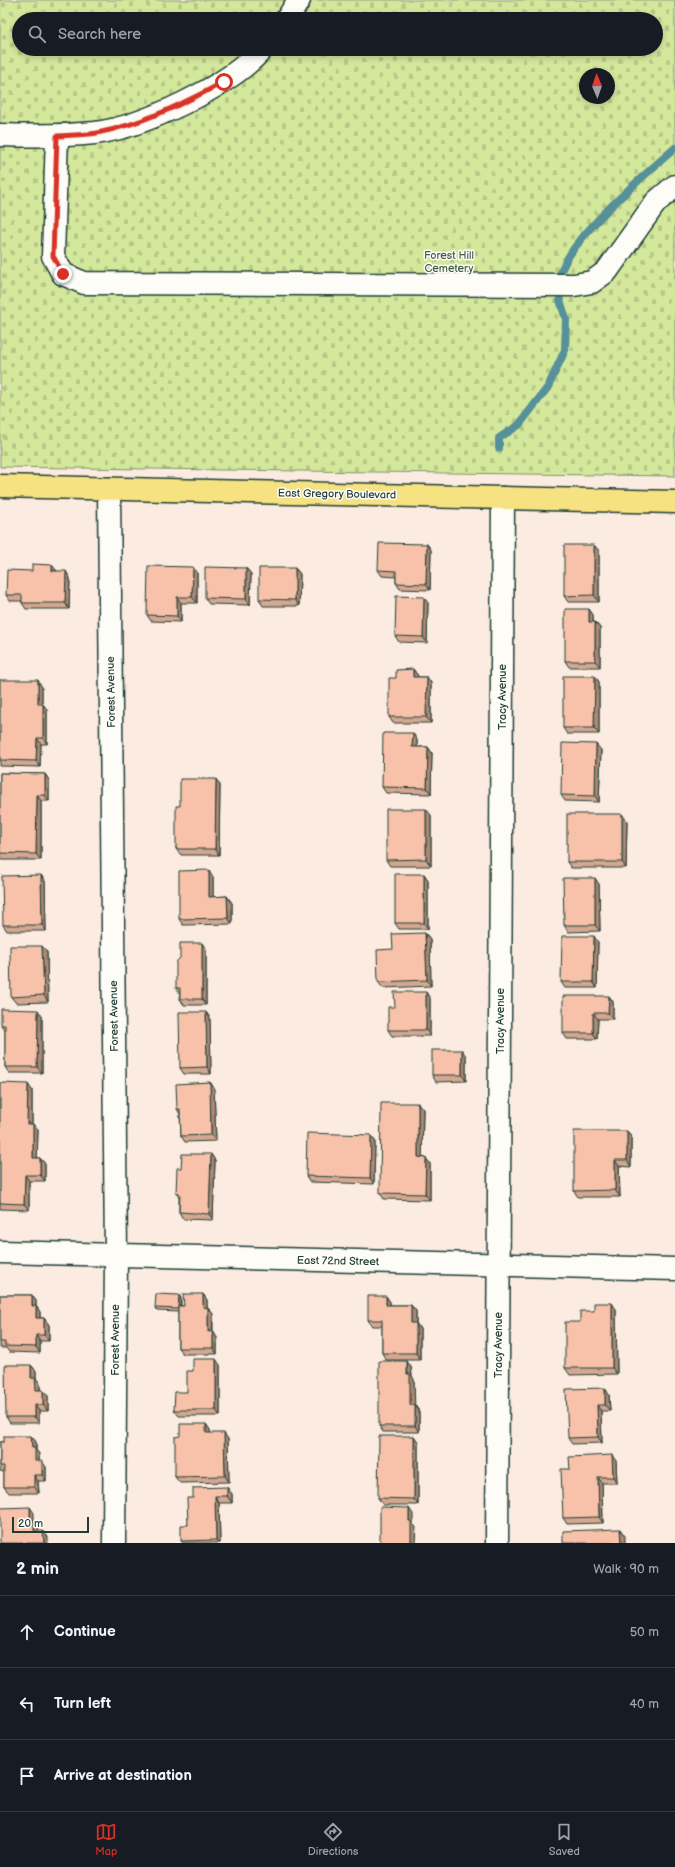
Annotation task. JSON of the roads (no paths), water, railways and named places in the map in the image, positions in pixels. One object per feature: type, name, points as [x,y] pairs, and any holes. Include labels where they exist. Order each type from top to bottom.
[{"type":"main road","name":"East Gregory Boulevard","points":[[0,486],[675,502]]},
{"type":"street","points":[[291,12],[299,0]]},
{"type":"street","points":[[0,135],[57,136],[96,133],[142,121],[187,101],[224,82],[254,56]]},
{"type":"street","points":[[57,136],[53,256],[63,274],[84,283],[574,285],[592,282],[607,271],[656,202],[675,186]]},
{"type":"street","name":"Forest Avenue","points":[[109,489],[116,1255],[114,1543]]},
{"type":"street","name":"Tracy Avenue","points":[[498,1543],[498,1265],[504,498]]},
{"type":"street","name":"East 72nd Street","points":[[0,1252],[675,1269]]},
{"type":"waterway","points":[[559,280],[564,265],[575,247],[590,229],[627,191],[675,148]]},
{"type":"waterway","points":[[499,448],[499,438],[519,425],[548,387],[565,350],[566,319],[560,300]]},
{"type":"park label","name":"Forest Hill Cemetery","points":[[449,261]]}]
